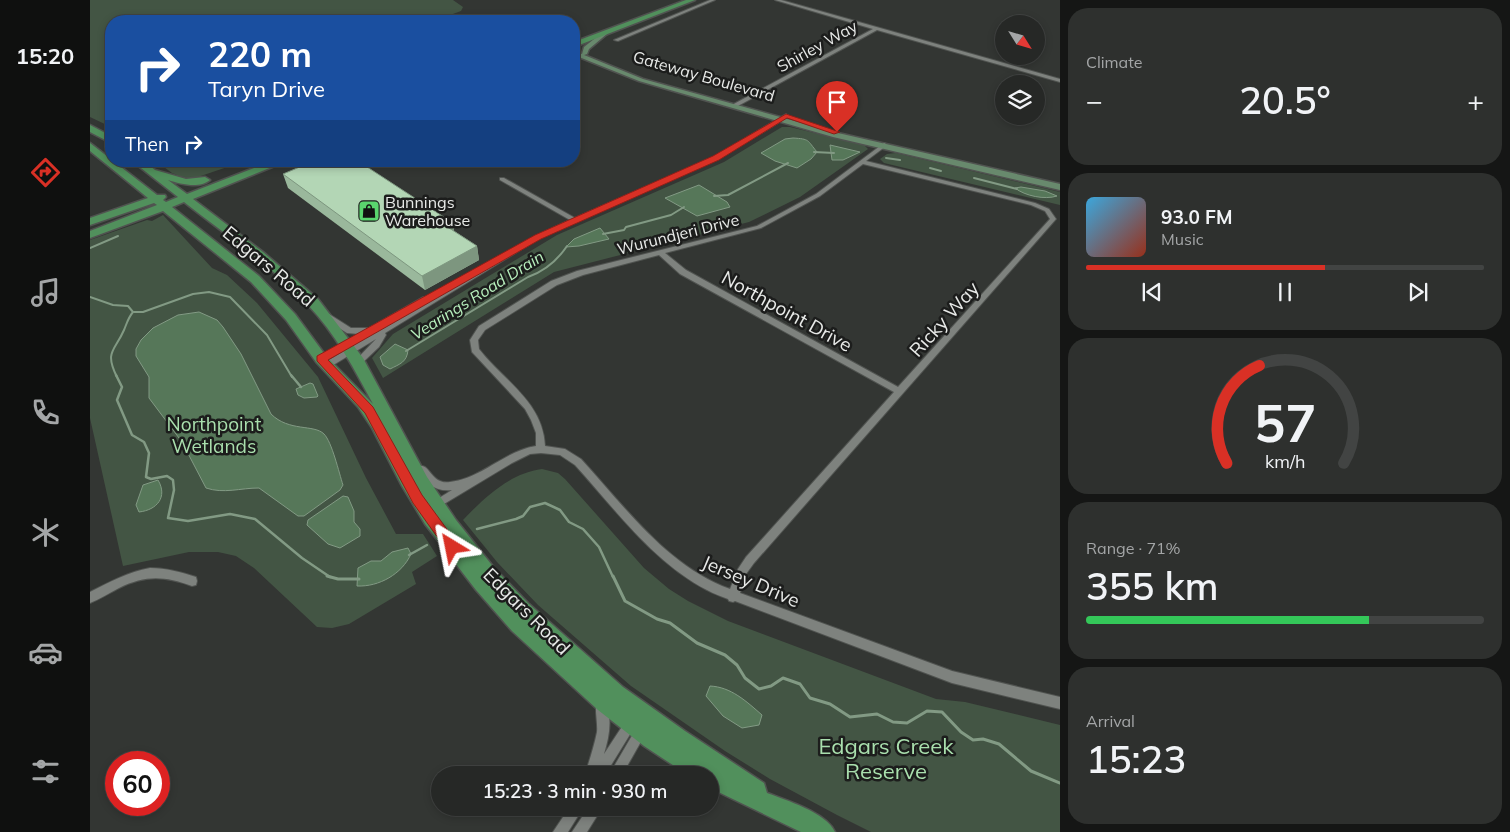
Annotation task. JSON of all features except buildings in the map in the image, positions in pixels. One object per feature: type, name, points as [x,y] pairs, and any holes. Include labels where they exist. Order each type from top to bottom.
[{"type":"main road","points":[[580,35],[669,0]]},
{"type":"main road","points":[[580,44],[618,27],[692,0]]},
{"type":"main road","points":[[90,128],[105,137]]},
{"type":"main road","name":"Edgars Road","points":[[90,146],[105,158]]},
{"type":"main road","name":"Edgars Road","points":[[116,167],[254,279],[300,329],[324,362],[369,410],[430,507],[452,547],[515,619],[594,692],[641,720]]},
{"type":"main road","name":"Edgars Road","points":[[144,167],[296,285],[324,314],[352,353],[379,402],[421,482],[430,507],[521,609],[641,720],[717,779],[762,804],[792,814],[823,832]]},
{"type":"main road","points":[[146,167],[186,182],[204,180]]},
{"type":"main road","points":[[92,221],[155,200],[238,167]]},
{"type":"main road","points":[[90,235],[266,167]]},
{"type":"main road","points":[[200,209],[205,200],[241,176]]},
{"type":"main road","points":[[92,221],[134,198],[142,188]]},
{"type":"main road","points":[[138,218],[158,218],[192,228]]},
{"type":"street","points":[[616,40],[712,0]]},
{"type":"street","points":[[776,0],[877,27]]},
{"type":"street","points":[[787,0],[1060,80]]},
{"type":"street","points":[[618,27],[651,26]]},
{"type":"street","name":"Shirley Way","points":[[737,104],[877,27]]},
{"type":"street","points":[[585,53],[586,48],[605,33]]},
{"type":"street","name":"Gateway Boulevard","points":[[580,50],[654,81]]},
{"type":"street","name":"Gateway Boulevard","points":[[580,57],[654,81],[884,145],[1060,186]]},
{"type":"street","points":[[352,353],[373,330],[538,237],[716,158],[784,118]]},
{"type":"street","name":"Wurundjeri Drive","points":[[541,449],[542,438],[538,422],[479,355],[474,344],[475,337],[487,325],[559,280],[759,227],[806,203],[884,145]]},
{"type":"street","name":"Ricky Way","points":[[733,596],[742,572],[750,560],[1051,222],[1052,216],[1047,210],[1032,204],[862,162]]},
{"type":"street","points":[[502,178],[574,220]]},
{"type":"street","name":"Northpoint Drive","points":[[661,253],[683,272],[900,392]]},
{"type":"street","points":[[352,353],[496,261]]},
{"type":"street","points":[[324,314],[350,331],[373,330]]},
{"type":"street","points":[[324,362],[376,345],[384,332]]},
{"type":"street","points":[[379,402],[396,421],[432,483],[444,488],[474,480]]},
{"type":"street","points":[[430,507],[519,454],[541,449]]},
{"type":"street","name":"Jersey Drive","points":[[541,449],[557,451],[570,456],[668,559],[698,580],[733,596],[952,677],[1060,703]]},
{"type":"street","points":[[90,598],[134,576],[149,572],[172,574],[192,582]]},
{"type":"street","points":[[594,692],[604,715],[601,740],[594,766]]},
{"type":"street","points":[[605,766],[641,720]]},
{"type":"street","points":[[619,766],[641,720]]},
{"type":"street","points":[[560,832],[571,816]]},
{"type":"street","points":[[579,832],[590,816]]},
{"type":"green space","points":[[90,0],[453,0],[463,7],[461,11],[450,15],[105,15],[105,124],[90,117]]},
{"type":"green space","points":[[782,127],[790,127],[864,145],[868,149],[800,197],[749,222],[554,272],[383,378],[372,358],[393,334],[557,235],[724,162]]},
{"type":"green space","points":[[896,153],[1060,192],[1060,205],[884,163],[880,159],[887,154]]},
{"type":"green space","points":[[164,167],[227,167],[189,180],[172,173]]},
{"type":"green space","name":"Northpoint Wetlands","points":[[163,215],[212,268],[227,275],[257,303],[318,377],[366,478],[396,534],[423,534],[437,556],[412,572],[416,584],[349,624],[332,628],[317,627],[254,568],[236,556],[218,552],[189,552],[123,566],[90,418],[90,240],[147,220],[152,221]]},
{"type":"green space","name":"Edgars Creek Reserve","points":[[542,469],[558,473],[565,479],[644,568],[669,589],[728,621],[936,699],[965,702],[1060,725],[1060,832],[871,832],[770,779],[725,751],[631,686],[538,605],[497,562],[463,520],[489,495],[508,481],[530,471]]},
{"type":"shaded area","points":[[793,138],[808,141],[817,152],[811,159],[797,168],[775,161],[761,153],[785,139]]},
{"type":"shaded area","points":[[830,145],[860,152],[843,160],[832,160]]},
{"type":"shaded area","points":[[699,185],[727,202],[730,207],[697,216],[665,198]]},
{"type":"shaded area","points":[[1021,187],[1045,191],[1057,196],[1047,198],[1035,197],[1015,188]]},
{"type":"shaded area","points":[[600,228],[609,239],[566,247],[574,239]]},
{"type":"shaded area","points":[[199,312],[217,320],[223,327],[241,354],[271,414],[278,420],[293,426],[320,431],[327,438],[343,485],[340,490],[304,516],[298,516],[259,488],[226,491],[206,488],[182,442],[149,398],[149,377],[136,356],[136,349],[141,340],[153,328],[178,315]]},
{"type":"shaded area","points":[[395,344],[408,350],[402,362],[390,369],[383,365],[380,357]]},
{"type":"shaded area","points":[[310,383],[313,384],[317,397],[304,398],[298,395],[296,389]]},
{"type":"shaded area","points":[[158,480],[162,492],[159,502],[151,509],[139,512],[136,505],[143,485]]},
{"type":"shaded area","points":[[343,496],[348,497],[354,511],[354,522],[360,529],[360,536],[340,548],[328,544],[307,525],[308,520]]},
{"type":"shaded area","points":[[408,548],[411,554],[402,568],[396,573],[381,582],[357,586],[358,568],[371,561],[381,561],[392,552]]},
{"type":"shaded area","points":[[710,686],[725,689],[750,705],[762,715],[759,725],[742,728],[723,716],[706,696]]},
{"type":"waterway","name":"Vearings Road Drain","points":[[814,152],[834,153]]},
{"type":"waterway","name":"Vearings Road Drain","points":[[886,158],[900,160]]},
{"type":"waterway","name":"Vearings Road Drain","points":[[714,196],[728,195],[788,163]]},
{"type":"waterway","name":"Vearings Road Drain","points":[[930,168],[941,171]]},
{"type":"waterway","name":"Vearings Road Drain","points":[[974,178],[1017,189]]},
{"type":"waterway","name":"Vearings Road Drain","points":[[603,234],[624,230],[626,227],[671,215],[684,207]]},
{"type":"waterway","points":[[90,248],[118,236]]},
{"type":"waterway","name":"Vearings Road Drain","points":[[406,351],[528,277],[545,269],[555,261],[567,246]]},
{"type":"waterway","name":"Vearings Road Drain","points":[[134,312],[143,312],[193,294],[209,292],[230,297],[267,335],[292,377]]},
{"type":"waterway","points":[[90,297],[113,305],[128,306],[133,312],[111,356],[111,362],[117,377]]},
{"type":"waterway","name":"Vearings Road Drain","points":[[291,375],[301,387]]},
{"type":"waterway","points":[[117,377],[122,387],[117,400],[132,435],[144,442],[149,453],[146,477],[151,479],[167,476],[173,480],[174,490],[168,518],[188,521],[230,514],[255,519],[302,558],[330,577]]},
{"type":"waterway","points":[[477,529],[516,519],[523,516],[530,507],[545,503],[560,510],[569,522],[583,529],[599,547],[613,577]]},
{"type":"waterway","points":[[409,555],[427,545]]},
{"type":"waterway","points":[[613,576],[625,601],[657,619],[670,623],[697,643],[725,655],[737,665],[745,678],[759,689],[771,686],[783,678],[800,684],[810,698],[830,704],[850,717],[877,714],[893,722],[907,723],[927,711],[942,712],[961,732],[973,740],[983,739],[999,744],[1031,771],[1060,783]]},
{"type":"waterway","points":[[330,577],[338,579],[359,579]]},
{"type":"place","name":"Bunnings Warehouse","points":[[369,211]]},
{"type":"route","points":[[452,547],[417,499],[369,410],[321,359],[538,237],[716,158],[786,116],[837,132]]}]
